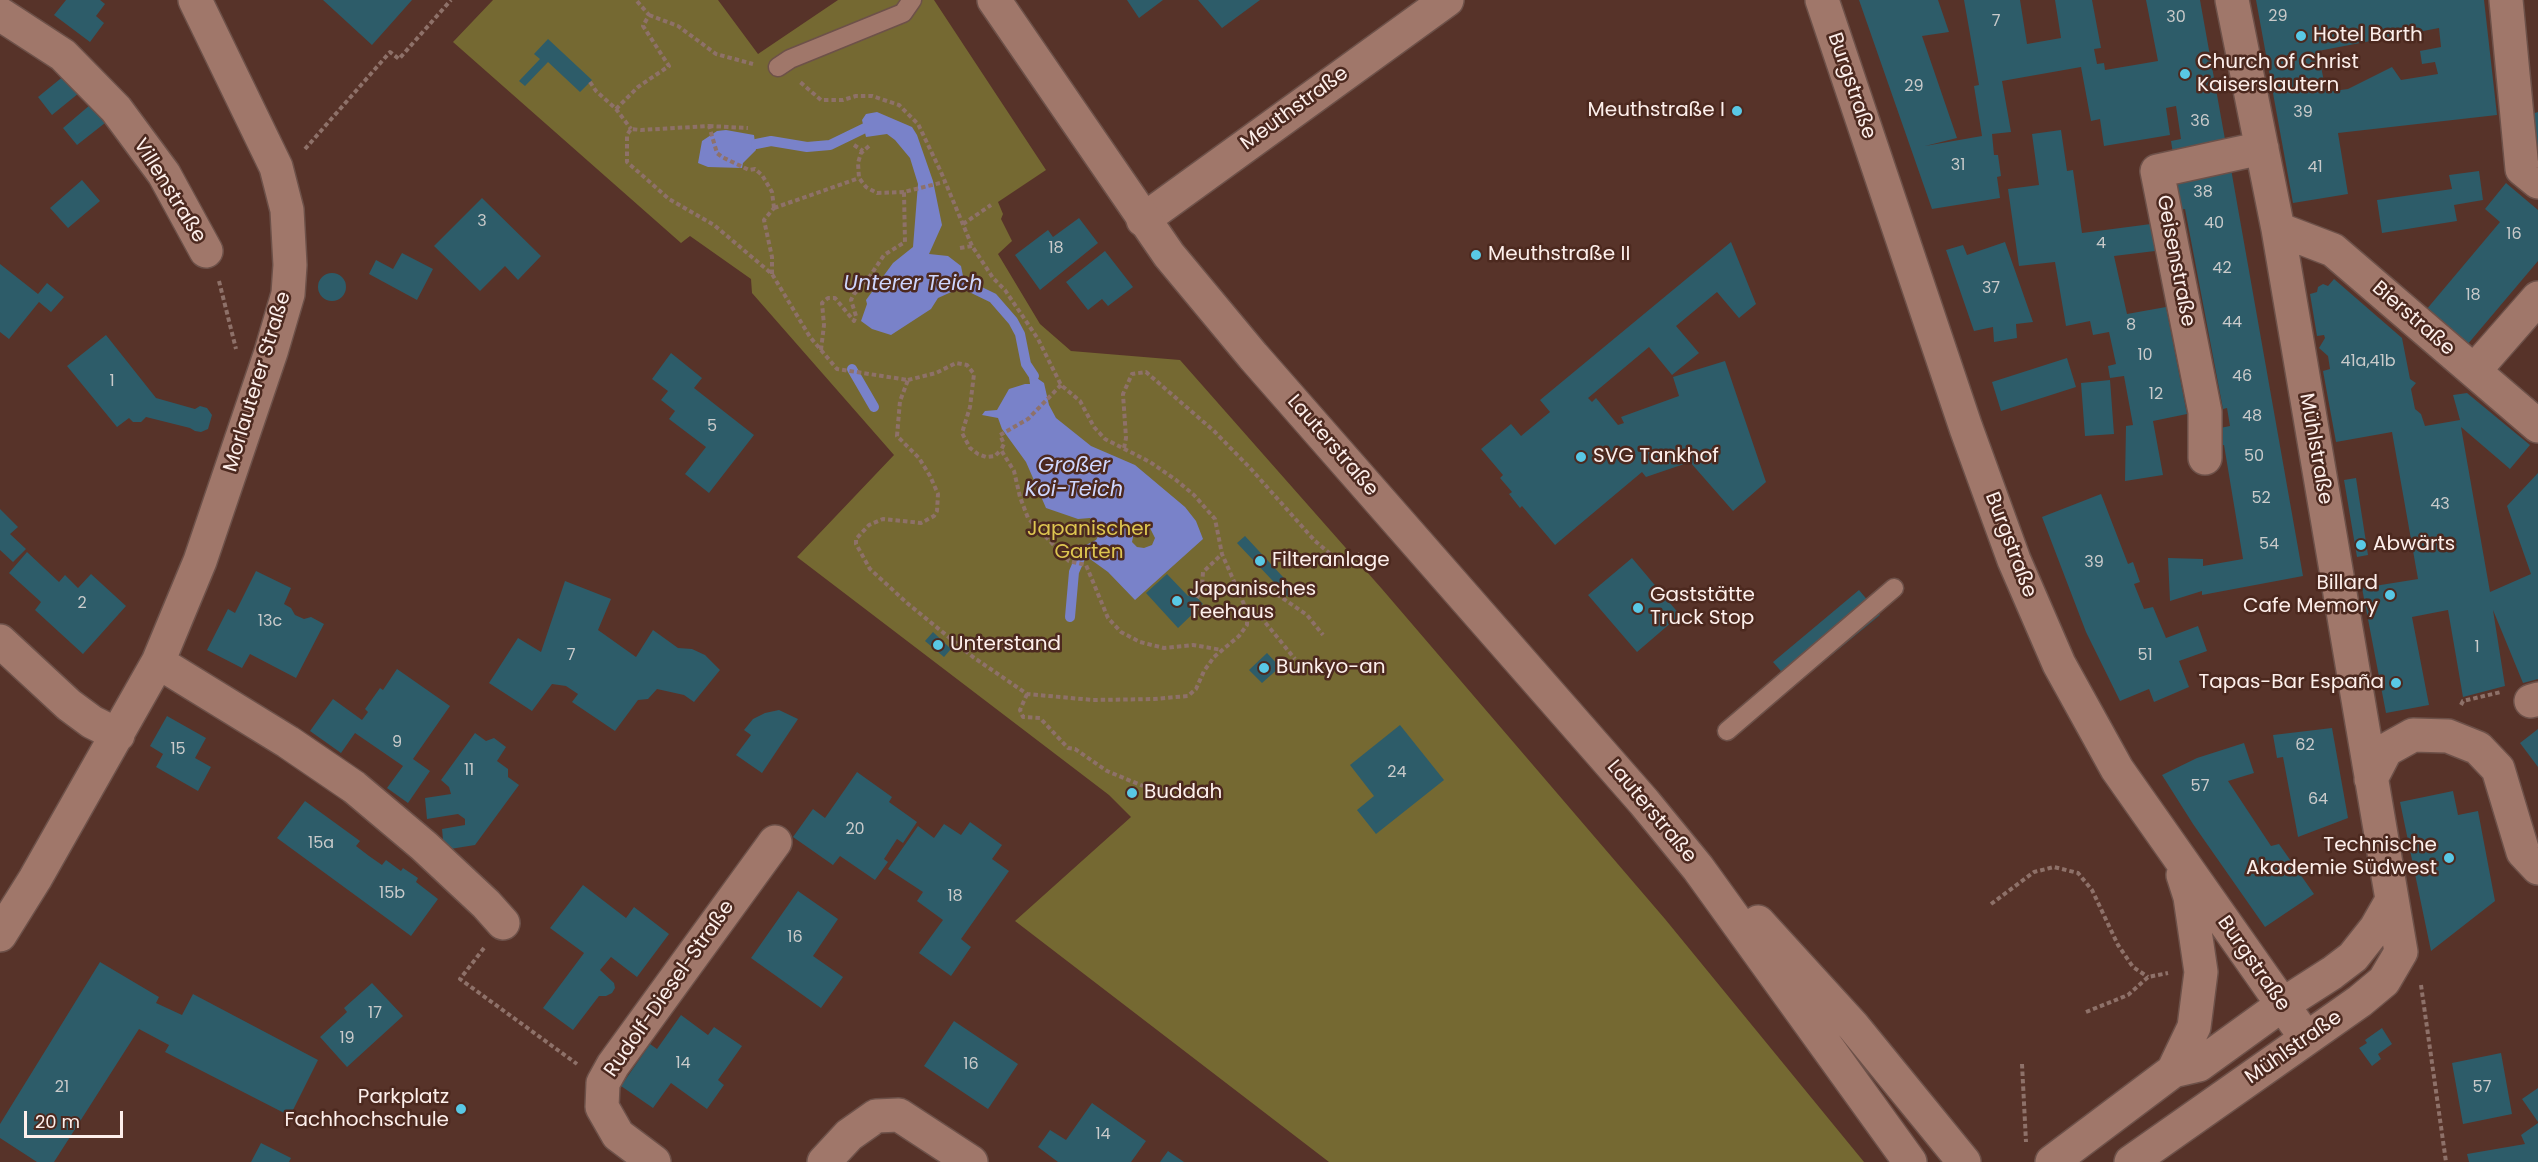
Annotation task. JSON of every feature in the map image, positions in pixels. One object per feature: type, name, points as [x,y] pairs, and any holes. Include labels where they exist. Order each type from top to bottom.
[{"type":"street","name":"Morlauterer Straße","points":[[0,935],[118,735],[158,662],[201,561],[271,352],[288,294],[290,265],[287,210],[276,167],[195,0]]},
{"type":"street","name":"Lauterstraße","points":[[994,0],[1169,255],[1253,356],[1644,802],[1698,868],[1910,1162]]},
{"type":"street","name":"Meuthstraße","points":[[1143,220],[1447,0]]},
{"type":"street","name":"Burgstraße","points":[[1822,0],[1947,374],[2018,570],[2059,664],[2117,769],[2306,1038]]},
{"type":"street","name":"Mühlstraße","points":[[2131,1162],[2360,1001],[2384,981],[2401,952],[2278,229],[2232,0]]},
{"type":"street","points":[[2506,0],[2530,176]]},
{"type":"street","name":"Villenstraße","points":[[0,14],[63,55],[116,109],[164,174],[206,251]]},
{"type":"street","name":"Geisenstraße","points":[[2205,458],[2205,412],[2157,171],[2262,148]]},
{"type":"street","name":"Bierstraße","points":[[2278,229],[2333,250],[2538,426]]},
{"type":"street","points":[[2474,372],[2538,298]]},
{"type":"street","points":[[0,641],[69,705],[92,722],[118,735]]},
{"type":"street","points":[[158,662],[288,742],[354,787],[424,846],[503,923]]},
{"type":"street","points":[[2372,779],[2386,750],[2413,735],[2448,736],[2478,748],[2498,769],[2523,852],[2538,868]]},
{"type":"street","name":"Rudolf-Diesel-Straße","points":[[654,1162],[618,1135],[602,1107],[603,1083],[775,842]]},
{"type":"street","name":"Mühlstraße","points":[[2173,1071],[2194,1027],[2201,972],[2190,897],[2177,856]]},
{"type":"street","name":"Lauterstraße","points":[[1698,868],[1758,922],[1800,966],[1853,1026],[1964,1162]]},
{"type":"street","name":"Mühlstraße","points":[[2039,1157],[2173,1071],[2199,1065],[2353,957],[2376,928],[2392,900]]},
{"type":"street","points":[[824,1162],[849,1135],[876,1116],[899,1115],[971,1162]]},
{"type":"lane","points":[[778,67],[790,59],[903,13],[912,0]]},
{"type":"lane","points":[[1727,731],[1894,588]]},
{"type":"path","points":[[303,151],[390,52],[399,59],[451,0]]},
{"type":"path","points":[[616,109],[638,87],[669,66],[643,26],[650,15],[636,0]]},
{"type":"path","points":[[590,82],[616,109],[631,129],[709,126],[748,128]]},
{"type":"path","points":[[709,126],[717,153],[725,160],[748,170],[755,169],[762,175],[772,192],[774,208]]},
{"type":"path","points":[[631,129],[627,135],[627,162],[669,199],[714,225],[772,274],[790,308],[820,350],[837,369],[908,380],[936,373],[956,363],[967,365],[974,374],[970,407],[962,433],[970,448],[978,454],[986,457],[995,456],[1004,444],[1000,435],[1028,419],[1061,385]]},
{"type":"path","points":[[908,380],[900,401],[897,436],[919,458],[930,476],[938,494],[937,511],[934,516],[921,523],[883,519],[874,522],[856,539],[856,544],[870,568],[907,603],[973,657],[1027,694],[1093,700],[1188,696],[1196,689],[1204,671],[1247,625],[1247,611],[1222,554],[1215,519],[1194,495],[1150,462],[1105,439],[1094,427],[1080,401],[1061,385],[1038,339],[972,246],[926,138]]},
{"type":"path","points":[[854,145],[863,151]]},
{"type":"path","points":[[869,146],[863,151],[858,163],[859,178],[866,187],[877,193],[904,192],[944,182]]},
{"type":"path","points":[[772,274],[772,257],[764,220],[774,208],[859,178]]},
{"type":"path","points":[[820,350],[824,325],[822,303],[828,298],[835,298],[854,321],[856,316],[850,300],[866,282],[884,255],[905,242],[904,192]]},
{"type":"path","points":[[963,224],[991,205]]},
{"type":"path","points":[[960,248],[972,246]]},
{"type":"path","name":"Villenstraße","points":[[206,251],[224,297],[237,356]]},
{"type":"path","points":[[1124,448],[1126,438],[1123,394],[1132,374],[1146,372],[1214,431],[1324,549],[1341,563],[1360,554]]},
{"type":"path","points":[[1001,450],[1014,471],[1028,518],[1069,561],[1086,565],[1108,618],[1120,632],[1140,642],[1164,648],[1193,645],[1222,650]]},
{"type":"path","points":[[1197,598],[1202,588],[1203,572],[1222,554]]},
{"type":"path","points":[[1241,594],[1250,590],[1272,591],[1307,615],[1323,635]]},
{"type":"path","points":[[1247,611],[1260,616],[1294,658]]},
{"type":"path","points":[[1027,694],[1020,710],[1023,717],[1040,718],[1068,748],[1076,749],[1107,771],[1143,786]]},
{"type":"path","points":[[2463,701],[2525,697]]},
{"type":"path","points":[[1991,903],[2034,872],[2054,867],[2078,873],[2092,890],[2118,945],[2133,967],[2148,977]]},
{"type":"path","points":[[503,923],[460,979],[603,1083]]},
{"type":"path","points":[[2086,1012],[2128,995],[2148,977],[2170,973]]},
{"type":"path","points":[[2419,975],[2446,1162]]},
{"type":"path","points":[[2022,1065],[2039,1157]]},
{"type":"green space","name":"Japanischer Garten","points":[[493,0],[718,0],[758,54],[838,0],[934,0],[1046,170],[998,202],[1003,214],[1001,219],[1012,241],[998,254],[1040,324],[1071,351],[1180,360],[1382,589],[1665,919],[1864,1162],[1329,1162],[1015,921],[1131,817],[1109,795],[797,557],[894,455],[752,293],[751,279],[690,236],[681,243],[453,42]]},
{"type":"water","name":"Unterer Teich","points":[[877,112],[912,127],[917,135],[933,181],[942,225],[929,254],[948,256],[961,266],[963,276],[958,289],[938,298],[931,309],[891,335],[872,329],[861,321],[867,304],[866,300],[893,263],[913,247],[918,184],[910,158],[895,140],[887,134],[866,137],[862,120],[866,114]]},
{"type":"water","points":[[726,130],[754,135],[756,150],[743,163],[742,168],[708,167],[698,163],[702,141],[717,131]]},
{"type":"water","name":"Großer Koi-Teich","points":[[1034,376],[1044,383],[1049,405],[1056,418],[1091,446],[1135,465],[1185,507],[1196,521],[1203,539],[1135,600],[1108,572],[1090,559],[1084,546],[1096,540],[1100,533],[1099,528],[1090,518],[1078,519],[1046,508],[1026,462],[1002,429],[998,418],[982,415],[985,411],[997,410],[1009,389],[1030,384],[1029,377]],"holes":[[[1143,527],[1150,528],[1155,538],[1152,545],[1144,548],[1137,547],[1132,542],[1134,532]]]},
{"type":"building","points":[[66,0],[100,0],[105,4],[96,16],[104,23],[90,42],[54,15]]},
{"type":"building","points":[[323,0],[412,0],[372,45]]},
{"type":"building","points":[[1127,0],[1163,0],[1139,18]]},
{"type":"building","points":[[1198,0],[1260,0],[1222,28]]},
{"type":"building","points":[[1859,0],[1938,0],[1949,32],[1922,36],[1957,138],[1925,146],[1982,136],[1974,86],[1979,85],[1964,0],[2020,0],[2027,44],[2061,38],[2055,0],[2092,0],[2101,48],[2094,49],[2097,64],[2104,63],[2105,70],[2158,61],[2146,0],[2200,0],[2226,145],[2173,154],[2171,141],[2181,139],[2176,106],[2166,108],[2170,135],[2104,146],[2100,119],[2091,121],[2081,67],[2002,81],[2011,132],[1992,134],[1994,155],[1998,155],[2001,176],[1997,177],[2000,198],[1932,209]]},
{"type":"building","points":[[2256,0],[2484,0],[2497,115],[2338,133],[2348,194],[2293,203]],"holes":[[[2439,28],[2441,47],[2420,51],[2422,64],[2435,62],[2438,74],[2401,80],[2392,67],[2348,89],[2326,92],[2318,51]]]},
{"type":"building","points":[[548,39],[592,80],[580,92],[548,62],[525,86],[519,81],[540,59],[534,54]]},
{"type":"building","points":[[65,75],[79,93],[52,115],[38,97]]},
{"type":"building","points":[[90,105],[105,123],[77,145],[63,128]]},
{"type":"building","points":[[2538,112],[2538,147],[2531,149],[2528,115]]},
{"type":"building","points":[[2061,130],[2067,171],[2073,170],[2082,233],[2151,224],[2155,251],[2114,256],[2127,314],[2166,307],[2187,414],[2153,421],[2163,475],[2125,481],[2126,426],[2133,425],[2124,376],[2110,378],[2108,366],[2116,364],[2109,332],[2093,335],[2090,321],[2066,326],[2055,262],[2019,266],[2008,189],[2039,185],[2032,134]]},
{"type":"building","points":[[2231,169],[2303,576],[2202,595],[2202,591],[2170,601],[2168,558],[2203,559],[2203,566],[2243,559],[2224,445],[2213,447],[2210,430],[2230,426],[2227,408],[2223,409],[2185,209],[2174,211],[2169,185]]},
{"type":"building","points":[[2479,171],[2483,200],[2454,205],[2457,221],[2382,233],[2377,200],[2452,189],[2449,175]]},
{"type":"building","points":[[82,180],[100,201],[68,228],[50,208]]},
{"type":"building","points":[[2506,183],[2538,210],[2538,261],[2467,345],[2426,310],[2500,222],[2485,209]]},
{"type":"building","points":[[482,198],[541,256],[518,280],[505,266],[480,291],[434,246]]},
{"type":"building","points":[[1079,218],[1098,243],[1040,290],[1015,255],[1048,230],[1053,237]]},
{"type":"building","points":[[1731,242],[1756,304],[1739,318],[1717,292],[1676,326],[1699,353],[1672,375],[1649,347],[1588,398],[1592,402],[1596,398],[1618,425],[1624,423],[1621,417],[1679,396],[1673,377],[1725,361],[1766,482],[1733,511],[1690,462],[1646,477],[1642,472],[1555,545],[1509,494],[1512,492],[1500,478],[1503,475],[1481,449],[1511,424],[1521,436],[1550,412],[1540,400]]},
{"type":"building","points":[[2005,242],[2033,322],[2016,324],[2017,338],[1994,342],[1993,327],[1974,331],[1946,250],[1963,245],[1967,255]]},
{"type":"building","points":[[1105,251],[1133,287],[1108,306],[1102,299],[1088,310],[1066,282]]},
{"type":"building","points":[[402,253],[433,269],[417,300],[369,274],[376,260],[393,269]]},
{"type":"building","points":[[0,264],[38,294],[47,283],[64,297],[51,312],[39,302],[9,339],[0,332]]},
{"type":"building","points":[[332,273],[342,277],[346,287],[342,297],[332,301],[322,297],[318,287],[322,277]]},
{"type":"building","points":[[2334,279],[2402,338],[2410,379],[2416,383],[2411,389],[2415,409],[2421,414],[2425,426],[2460,420],[2453,395],[2467,393],[2530,445],[2510,469],[2461,427],[2490,592],[2531,574],[2507,506],[2538,473],[2538,679],[2523,683],[2493,610],[2505,686],[2463,697],[2448,610],[2412,617],[2429,705],[2386,713],[2362,588],[2418,579],[2392,432],[2336,442],[2323,371],[2330,369],[2328,356],[2319,348],[2325,338],[2324,335],[2317,336],[2310,294],[2317,292],[2318,287],[2323,284],[2328,286]]},
{"type":"building","points":[[106,335],[156,398],[195,409],[200,406],[207,408],[212,415],[208,429],[201,432],[195,431],[146,417],[141,422],[133,422],[129,418],[117,427],[67,366]]},
{"type":"building","points":[[671,353],[702,378],[694,388],[754,435],[709,493],[685,474],[706,447],[669,419],[675,411],[661,400],[668,391],[652,379]]},
{"type":"building","points":[[2067,358],[2076,387],[2001,411],[1992,382]]},
{"type":"building","points":[[2110,380],[2114,434],[2085,436],[2081,383]]},
{"type":"building","points":[[2356,478],[2368,555],[2357,557],[2344,480]]},
{"type":"building","points":[[2101,494],[2128,564],[2133,562],[2140,582],[2134,584],[2144,609],[2153,607],[2166,638],[2198,626],[2207,651],[2179,661],[2189,687],[2154,702],[2149,689],[2120,701],[2086,632],[2042,517]]},
{"type":"building","points":[[0,509],[18,527],[10,534],[26,549],[13,562],[0,550]]},
{"type":"building","name":"Filteranlage","points":[[1245,536],[1295,590],[1288,597],[1237,543]]},
{"type":"building","points":[[27,552],[59,582],[65,575],[78,588],[91,574],[126,606],[83,654],[35,610],[41,602],[9,573]]},
{"type":"building","points":[[1632,558],[1680,615],[1637,652],[1588,595]]},
{"type":"building","points":[[256,571],[291,588],[284,604],[291,608],[295,615],[304,619],[311,617],[324,624],[296,678],[250,654],[242,668],[207,650],[228,609],[235,613]]},
{"type":"building","name":"Japanisches Teehaus","points":[[1167,574],[1188,596],[1193,593],[1203,604],[1178,628],[1146,593]]},
{"type":"building","points":[[565,581],[611,599],[598,630],[636,657],[653,630],[678,648],[692,649],[705,655],[720,670],[694,702],[684,695],[657,689],[648,699],[638,700],[615,731],[572,702],[578,694],[566,686],[552,684],[532,711],[489,683],[518,638],[541,652]]},
{"type":"building","points":[[1859,590],[1880,615],[1794,686],[1773,662]]},
{"type":"building","name":"Unterstand","points":[[933,632],[951,649],[944,657],[925,641]]},
{"type":"building","name":"Bunkyo-an","points":[[1267,653],[1280,667],[1262,683],[1249,670]]},
{"type":"building","points":[[397,669],[450,706],[413,759],[430,771],[408,803],[387,788],[403,766],[355,733],[341,753],[310,731],[333,699],[362,720],[368,712],[365,709],[380,688],[383,690]]},
{"type":"building","points":[[779,710],[798,719],[762,773],[736,755],[751,735],[744,730],[753,719]]},
{"type":"building","points":[[167,716],[206,738],[195,758],[211,767],[198,791],[156,767],[163,754],[150,746]]},
{"type":"building","points":[[1400,725],[1444,780],[1376,834],[1357,810],[1374,796],[1350,765]]},
{"type":"building","points":[[2332,728],[2348,818],[2298,837],[2283,757],[2277,758],[2273,735]]},
{"type":"building","points":[[2538,729],[2538,767],[2520,743]]},
{"type":"building","points":[[475,733],[486,741],[494,738],[506,747],[497,761],[508,769],[508,777],[519,785],[475,845],[444,850],[442,829],[465,825],[465,819],[458,814],[427,819],[425,798],[451,794],[449,787],[441,780]]},
{"type":"building","points":[[2244,743],[2254,773],[2228,781],[2271,846],[2279,844],[2314,894],[2265,927],[2193,824],[2162,775],[2197,758]]},
{"type":"building","points":[[857,772],[892,797],[889,802],[917,822],[903,843],[897,839],[884,859],[888,862],[875,880],[840,856],[833,865],[793,837],[813,809],[825,818]]},
{"type":"building","name":"Technische Akademie Südwest","points":[[2453,791],[2458,815],[2478,811],[2495,901],[2431,951],[2400,802]]},
{"type":"building","points":[[305,801],[360,841],[356,846],[369,856],[382,865],[386,860],[401,871],[403,868],[418,878],[416,882],[438,899],[411,936],[277,838]]},
{"type":"building","points":[[970,822],[1002,845],[992,859],[1009,871],[961,939],[971,947],[951,976],[919,953],[943,920],[917,901],[923,892],[888,869],[918,826],[934,838],[944,824],[961,835]]},
{"type":"building","points":[[583,885],[626,918],[634,907],[669,934],[637,977],[611,957],[600,970],[614,983],[615,988],[606,996],[599,996],[573,1030],[543,1008],[584,953],[550,928]]},
{"type":"building","points":[[798,891],[838,919],[813,956],[843,977],[821,1008],[751,958]]},
{"type":"building","points":[[100,962],[159,997],[156,1003],[182,1015],[193,994],[318,1060],[290,1116],[165,1052],[169,1045],[139,1029],[54,1162],[37,1162],[0,1138],[0,1124]]},
{"type":"building","points":[[372,983],[403,1016],[347,1067],[320,1037],[347,1012],[344,1008]]},
{"type":"building","points":[[681,1015],[708,1035],[714,1027],[742,1046],[718,1080],[724,1085],[707,1109],[671,1083],[653,1108],[621,1086],[650,1044],[657,1049]]},
{"type":"building","points":[[954,1021],[1018,1064],[988,1109],[924,1066]]},
{"type":"building","points":[[2382,1028],[2392,1044],[2378,1054],[2381,1059],[2372,1066],[2359,1048],[2367,1043],[2365,1040]]},
{"type":"building","points":[[2501,1053],[2512,1114],[2463,1124],[2452,1063]]},
{"type":"building","points":[[2538,1088],[2538,1122],[2522,1099]]},
{"type":"building","points":[[1092,1103],[1146,1141],[1131,1162],[1058,1162],[1038,1147],[1050,1130],[1066,1140]]},
{"type":"building","points":[[2538,1123],[2538,1162],[2469,1162],[2467,1154],[2525,1144],[2521,1135]]},
{"type":"building","points":[[261,1143],[291,1158],[289,1162],[251,1162]]},
{"type":"building","points":[[1168,1151],[1184,1162],[1160,1162]]},
{"type":"waterway","points":[[756,144],[771,141],[807,147],[830,145],[865,128]]},
{"type":"waterway","points":[[960,282],[993,298],[1013,321],[1020,334],[1026,364],[1034,376]]},
{"type":"waterway","points":[[852,369],[874,407]]},
{"type":"waterway","points":[[1070,617],[1074,572],[1080,558]]},
{"type":"place","name":"Hotel Barth","points":[[2301,36]]},
{"type":"place","name":"Church of Christ Kaiserslautern","points":[[2185,74]]},
{"type":"place","name":"Meuthstraße I","points":[[1737,111]]},
{"type":"place","name":"Meuthstraße II","points":[[1476,255]]},
{"type":"place","name":"SVG Tankhof","points":[[1581,457]]},
{"type":"place","name":"Abwärts","points":[[2361,545]]},
{"type":"place","name":"Filteranlage","points":[[1260,561]]},
{"type":"place","name":"Billard Cafe Memory","points":[[2390,595]]},
{"type":"place","name":"Japanisches Teehaus","points":[[1177,601]]},
{"type":"place","name":"Gaststätte Truck Stop","points":[[1638,608]]},
{"type":"place","name":"Unterstand","points":[[938,645]]},
{"type":"place","name":"Bunkyo-an","points":[[1264,668]]},
{"type":"place","name":"Tapas-Bar España","points":[[2396,683]]},
{"type":"place","name":"Buddah","points":[[1132,793]]},
{"type":"place","name":"Technische Akademie Südwest","points":[[2449,858]]},
{"type":"place","name":"Parkplatz Fachhochschule","points":[[461,1109]]}]
